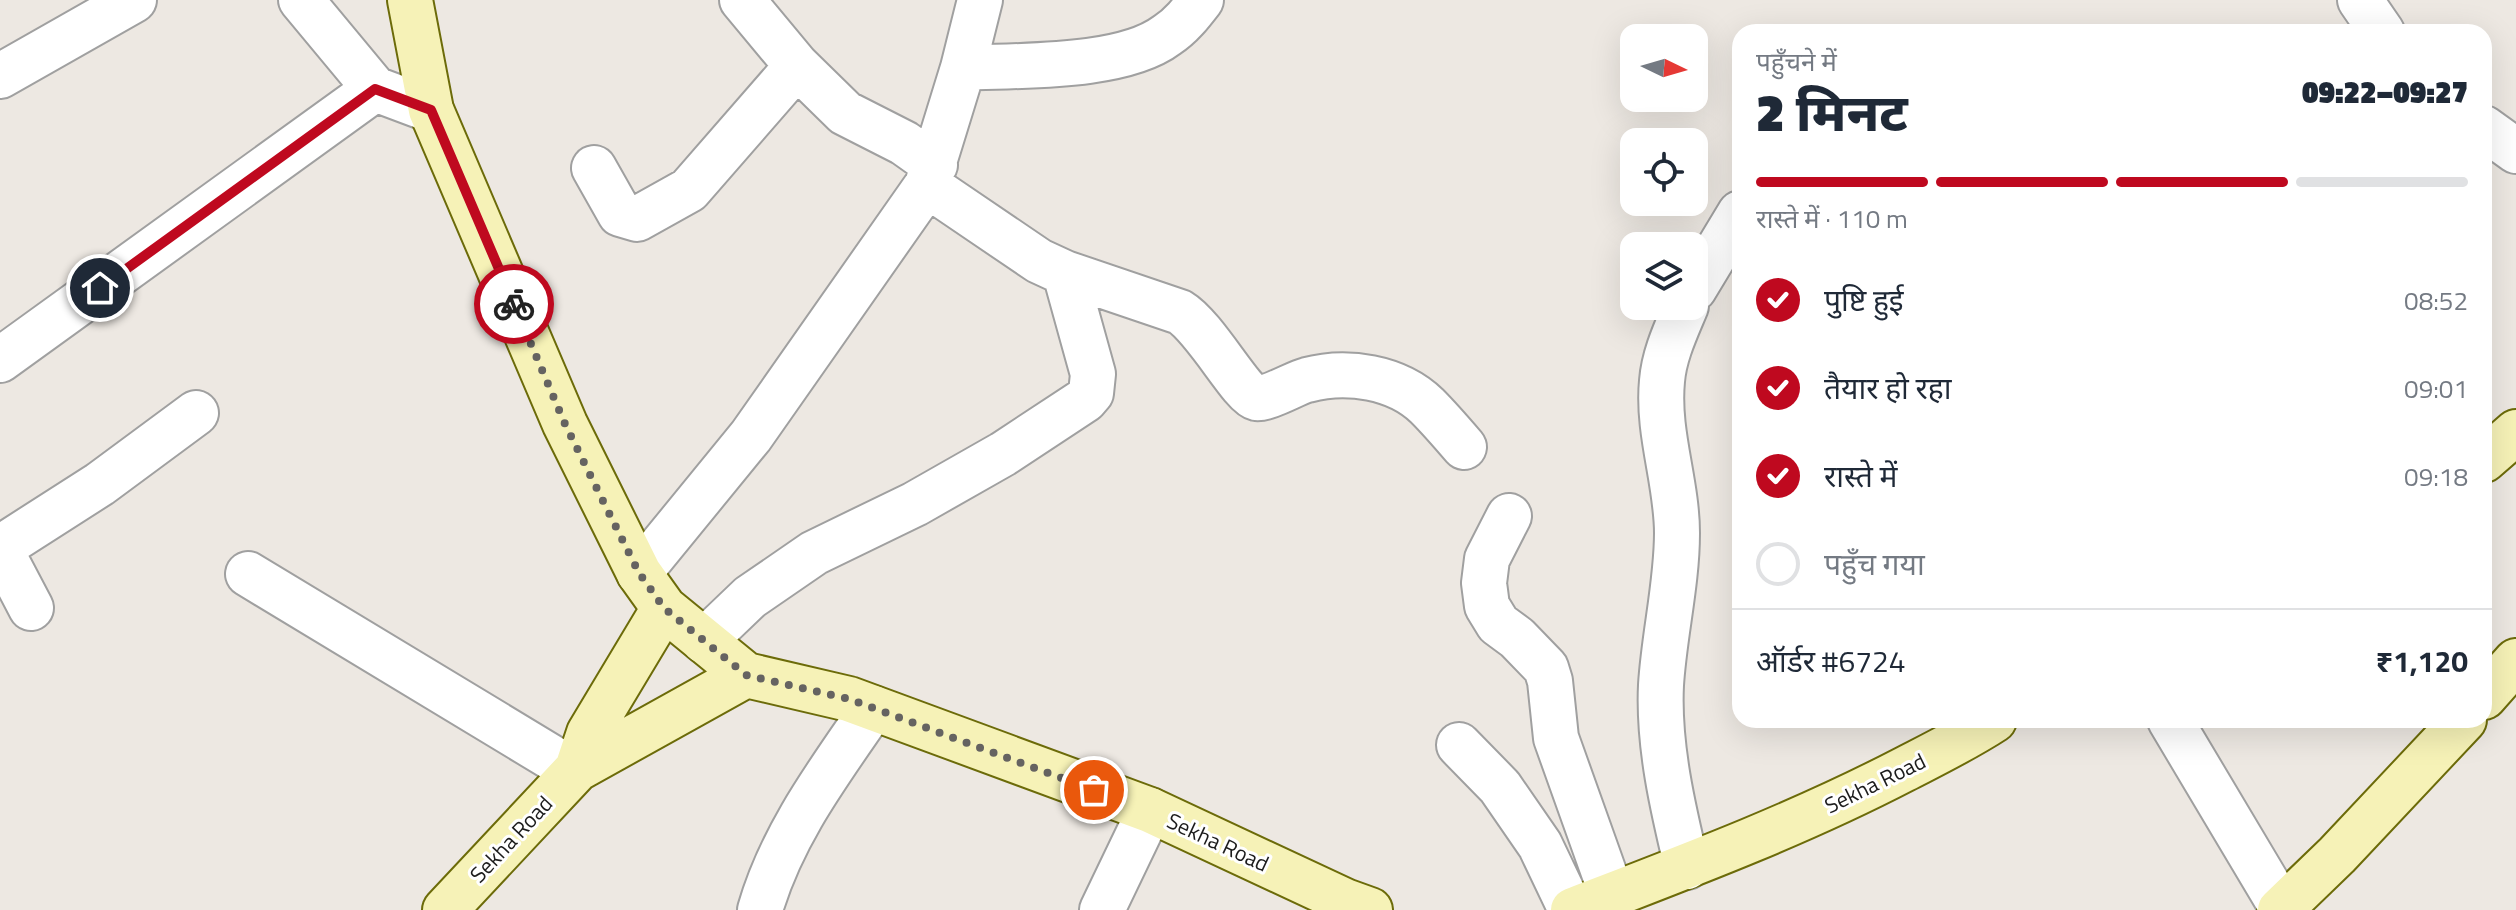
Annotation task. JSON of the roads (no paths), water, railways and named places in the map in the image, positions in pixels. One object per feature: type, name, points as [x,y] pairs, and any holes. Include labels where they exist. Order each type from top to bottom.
[{"type":"street","points":[[0,76],[134,0]]},
{"type":"street","points":[[301,0],[375,89],[431,110]]},
{"type":"street","points":[[410,0],[431,110],[565,424],[639,573],[664,608],[746,675]]},
{"type":"street","points":[[742,0],[797,66],[845,113],[904,143],[931,175],[1039,261],[1065,273],[1180,312],[1191,319],[1223,357],[1244,390],[1256,398],[1328,376],[1348,374],[1368,377],[1414,396],[1464,447]]},
{"type":"street","points":[[639,573],[751,436],[931,175],[980,0]]},
{"type":"street","points":[[963,68],[1101,59],[1144,48],[1166,37],[1201,0]]},
{"type":"street","points":[[2360,0],[2376,24]]},
{"type":"street","points":[[594,168],[620,214],[637,219],[689,190],[797,66]]},
{"type":"street","points":[[0,360],[375,89]]},
{"type":"street","points":[[2492,134],[2516,151]]},
{"type":"street","points":[[1708,266],[1732,226]]},
{"type":"street","points":[[704,641],[750,597],[814,553],[915,504],[1003,454],[1085,400],[1091,393],[1093,374],[1065,273]]},
{"type":"street","points":[[1681,320],[1662,381],[1662,428],[1677,532],[1661,686],[1664,746],[1687,867]]},
{"type":"street","points":[[31,608],[0,549],[100,484],[196,413]]},
{"type":"street","points":[[2492,453],[2516,432]]},
{"type":"street","points":[[1509,516],[1487,559],[1484,583],[1487,606],[1498,624],[1517,638],[1546,668],[1585,905]]},
{"type":"street","points":[[248,574],[575,770]]},
{"type":"street","name":"Sekha Road","points":[[575,770],[589,733],[664,608]]},
{"type":"street","points":[[2492,688],[2516,661]]},
{"type":"street","name":"Sekha Road","points":[[445,910],[575,770],[746,675],[849,699],[1150,810],[1370,910]]},
{"type":"street","points":[[760,910],[770,876],[791,833],[873,708]]},
{"type":"street","name":"Sekha Road","points":[[1585,905],[1687,867],[1847,799],[1982,728]]},
{"type":"street","points":[[2175,728],[2281,909],[2457,728]]},
{"type":"street","points":[[1459,745],[1500,787],[1585,905]]},
{"type":"street","points":[[1102,910],[1150,810]]}]
